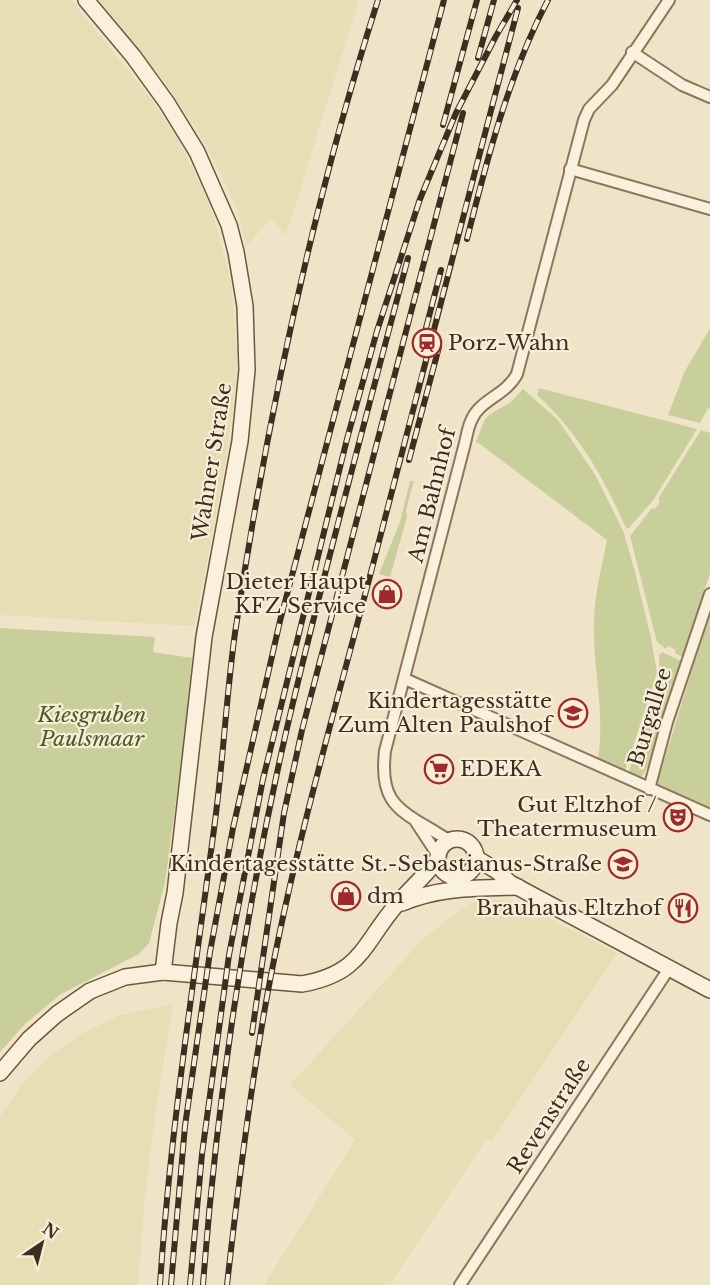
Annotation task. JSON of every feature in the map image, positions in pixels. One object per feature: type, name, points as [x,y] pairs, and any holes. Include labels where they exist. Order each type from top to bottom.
[{"type":"street","name":"Wahner Straße","points":[[86,0],[167,103],[197,152],[229,225],[245,306],[247,370],[240,441],[204,637],[177,882],[166,940],[163,972]]},
{"type":"street","name":"Am Bahnhof","points":[[450,840],[416,822],[388,796],[383,778],[385,751],[472,418],[478,409],[506,390],[517,374],[570,170],[589,109],[612,85],[669,0]]},
{"type":"street","points":[[632,52],[682,85],[710,97]]},
{"type":"street","points":[[570,170],[710,209]]},
{"type":"street","name":"Burgallee","points":[[710,594],[667,723],[649,789],[710,815]]},
{"type":"street","points":[[405,679],[649,789]]},
{"type":"street","name":"Am Bahnhof","points":[[416,822],[437,857]]},
{"type":"street","points":[[0,1073],[29,1039],[57,1014],[90,991],[125,977],[163,972],[302,984],[324,980],[357,959],[396,905],[437,857],[441,846],[450,840],[462,839],[474,849],[476,858],[474,867],[468,874]]},
{"type":"street","points":[[437,857],[443,872],[449,876]]},
{"type":"street","points":[[476,858],[514,885]]},
{"type":"street","points":[[409,892],[440,878],[460,877],[468,874],[477,874],[514,885],[710,990]]},
{"type":"street","points":[[396,905],[424,895],[458,888],[514,885]]},
{"type":"street","name":"Revenstraße","points":[[460,1285],[670,967]]},
{"type":"shaded area","points":[[0,0],[71,0],[153,101],[180,144],[213,215],[231,282],[237,353],[226,460],[195,624],[191,626],[0,615]]},
{"type":"shaded area","points":[[99,0],[359,0],[286,235],[271,219],[246,246],[237,209],[199,134],[172,92]]},
{"type":"shaded area","points":[[484,900],[519,903],[617,953],[492,1141],[487,1138],[390,1285],[264,1285],[355,1140],[290,1085],[423,939],[457,912]]},
{"type":"shaded area","points":[[173,1004],[145,1197],[138,1285],[0,1285],[0,1116],[27,1078],[55,1052],[81,1034],[121,1015]]},
{"type":"green space","points":[[710,328],[710,409],[708,408],[700,423],[668,415],[685,371]]},
{"type":"green space","points":[[539,388],[697,429],[654,499],[629,528],[626,528],[609,491],[589,457],[565,424],[537,395]]},
{"type":"green space","points":[[523,389],[558,420],[596,476],[624,533],[635,572],[657,673],[625,771],[598,759],[600,710],[594,648],[594,619],[607,540],[476,442],[485,419],[511,402]]},
{"type":"green space","points":[[701,430],[710,433],[710,573],[682,657],[675,653],[676,650],[668,646],[666,649],[657,642],[630,536],[652,508],[655,509],[660,502],[658,499]]},
{"type":"green space","points":[[410,481],[414,481],[406,510],[407,517],[390,577],[379,574],[400,522]]},
{"type":"green space","points":[[710,611],[710,807],[657,784]]},
{"type":"green space","name":"Kiesgruben Paulsmaar","points":[[0,628],[155,637],[153,652],[192,658],[165,883],[149,943],[139,954],[61,994],[26,1023],[0,1052]]},
{"type":"green space","points":[[662,652],[681,661],[653,757],[640,780],[627,777],[660,679],[659,655]]},
{"type":"railway","points":[[160,1285],[176,1114],[217,805],[235,633],[248,553],[277,393],[312,234],[332,156],[378,0]]},
{"type":"railway","points":[[171,1285],[185,1126],[210,952],[233,828],[280,621],[444,0]]},
{"type":"railway","points":[[443,125],[477,0]]},
{"type":"railway","points":[[478,58],[494,0]]},
{"type":"railway","points":[[190,1285],[202,1154],[229,955],[263,779],[347,439],[377,331],[420,199],[456,113],[517,0]]},
{"type":"railway","points":[[467,239],[500,117],[522,57],[548,0]]},
{"type":"railway","points":[[227,1285],[256,1064],[268,991],[290,886],[315,782],[518,8]]},
{"type":"railway","points":[[252,1033],[284,813],[302,730],[463,113]]},
{"type":"railway","points":[[203,1285],[216,1145],[234,1005],[258,866],[287,728],[316,610],[408,258]]},
{"type":"railway","points":[[426,328],[441,270]]},
{"type":"railway","points":[[409,460],[439,347]]},
{"type":"place","name":"Porz-Wahn","points":[[427,343]]},
{"type":"place","name":"Dieter Haupt KFZ Service","points":[[387,594]]},
{"type":"place","name":"Kindertagesstätte Zum Alten Paulshof","points":[[573,713]]},
{"type":"place","name":"EDEKA","points":[[439,769]]},
{"type":"place","name":"Gut Eltzhof / Theatermuseum","points":[[678,817]]},
{"type":"place","name":"Kindertagesstätte St.-Sebastianus-Straße","points":[[623,864]]},
{"type":"place","name":"dm","points":[[346,896]]},
{"type":"place","name":"Brauhaus Eltzhof","points":[[683,908]]}]
